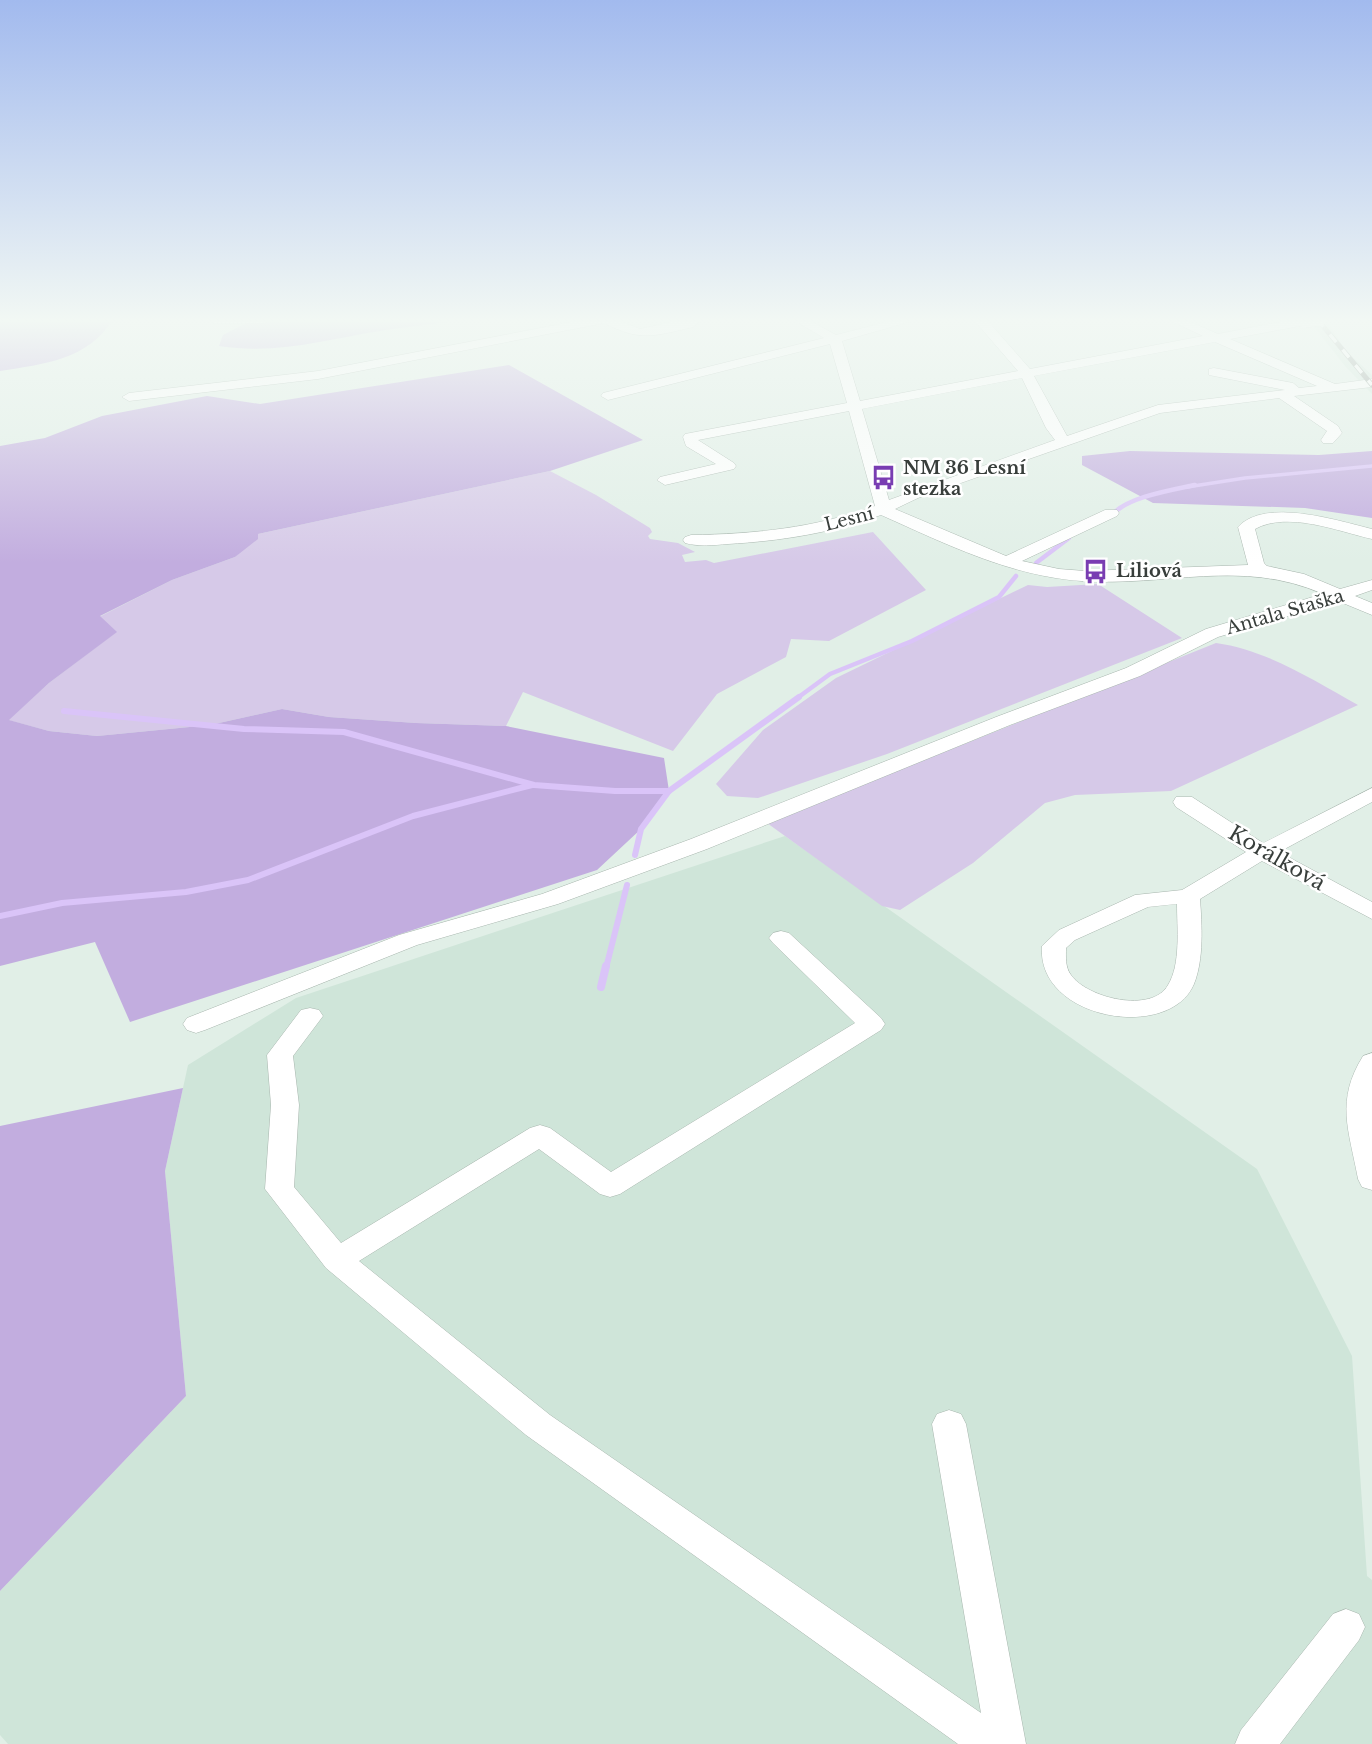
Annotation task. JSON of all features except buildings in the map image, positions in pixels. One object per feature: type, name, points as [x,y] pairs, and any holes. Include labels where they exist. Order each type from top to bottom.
[{"type":"street","points":[[852,400],[884,510],[1006,562],[1077,575],[1262,571],[1294,577],[1372,610]]},
{"type":"street","points":[[665,480],[729,466],[691,443],[690,438],[877,400]]},
{"type":"street","points":[[1040,400],[1064,442]]},
{"type":"street","name":"Lesní","points":[[691,540],[771,536],[858,519],[884,510],[913,495],[1168,407],[1231,400]]},
{"type":"street","points":[[1291,400],[1333,429],[1335,433],[1328,440]]},
{"type":"street","points":[[1006,562],[1111,513]]},
{"type":"street","points":[[1262,571],[1256,564],[1246,527],[1255,520],[1309,520],[1372,534]]},
{"type":"street","name":"Antala Staška","points":[[196,1024],[408,940],[550,899],[699,844],[1003,721],[1133,672],[1198,639],[1372,585]]},
{"type":"street","points":[[1188,896],[1190,925],[1180,988],[1161,1005],[1138,1009],[1113,1007],[1081,997],[1060,979],[1053,961],[1054,946],[1067,935],[1143,900],[1188,896],[1262,852],[1372,794]]},
{"type":"street","name":"Korálková","points":[[1184,802],[1262,852],[1372,912]]},
{"type":"street","points":[[337,1260],[540,1135],[610,1186],[872,1024],[781,938]]},
{"type":"street","points":[[310,1016],[280,1055],[285,1105],[279,1189],[337,1260],[538,1425],[992,1744]]},
{"type":"street","points":[[1372,1062],[1363,1078],[1358,1107],[1372,1179]]},
{"type":"street","points":[[948,1424],[1006,1744]]},
{"type":"street","points":[[1255,1744],[1346,1627]]},
{"type":"shaded area","points":[[184,400],[236,400],[260,404],[283,400],[572,400],[643,440],[550,471],[258,534],[258,539],[235,557],[172,580],[100,616],[117,632],[49,683],[9,720],[49,731],[97,736],[210,725],[282,709],[329,717],[506,726],[664,758],[669,791],[641,829],[597,870],[130,1022],[95,942],[0,966],[0,446],[45,438],[102,416]]},
{"type":"shaded area","points":[[1130,451],[1319,455],[1372,451],[1372,518],[1305,508],[1153,503],[1082,465],[1082,456]]},
{"type":"shaded area","points":[[550,471],[650,528],[650,539],[678,543],[695,552],[682,555],[685,562],[706,560],[714,563],[873,532],[926,590],[829,641],[791,639],[786,657],[717,694],[673,751],[523,692],[506,726],[329,717],[282,709],[210,725],[97,736],[49,731],[8,720],[49,683],[116,632],[99,617],[172,580],[235,557],[258,534]]},
{"type":"shaded area","points":[[1098,584],[1182,638],[887,754],[758,798],[727,796],[716,784],[763,730],[836,678],[1028,585],[1047,587]]},
{"type":"shaded area","points":[[1216,643],[1271,659],[1358,705],[1171,791],[1075,795],[1045,803],[973,863],[900,910],[882,906],[767,823]]},
{"type":"shaded area","points":[[785,836],[1257,1169],[1352,1356],[1367,1576],[1372,1580],[1372,1744],[8,1744],[0,1735],[0,1591],[186,1396],[165,1171],[188,1065],[296,998]]},
{"type":"shaded area","points":[[183,1088],[165,1171],[186,1396],[0,1591],[0,1126]]},
{"type":"waterway","points":[[1187,487],[1245,478],[1372,466]]},
{"type":"waterway","points":[[1112,515],[1128,503],[1139,499],[1195,485]]},
{"type":"waterway","points":[[1036,563],[1069,538]]},
{"type":"waterway","points":[[796,699],[830,674],[912,641],[999,597],[1016,576]]},
{"type":"waterway","points":[[669,791],[799,697]]},
{"type":"waterway","points":[[64,711],[244,729],[344,732],[534,785],[615,791],[669,791]]},
{"type":"waterway","points":[[0,916],[62,903],[186,892],[248,880],[413,816],[532,785]]},
{"type":"waterway","points":[[635,855],[641,829],[669,791]]},
{"type":"waterway","points":[[606,968],[627,885]]},
{"type":"waterway","points":[[601,987],[606,966]]},
{"type":"place","name":"NM 36 Lesní stezka","points":[[883,478]]},
{"type":"place","name":"Liliová","points":[[1096,571]]}]
